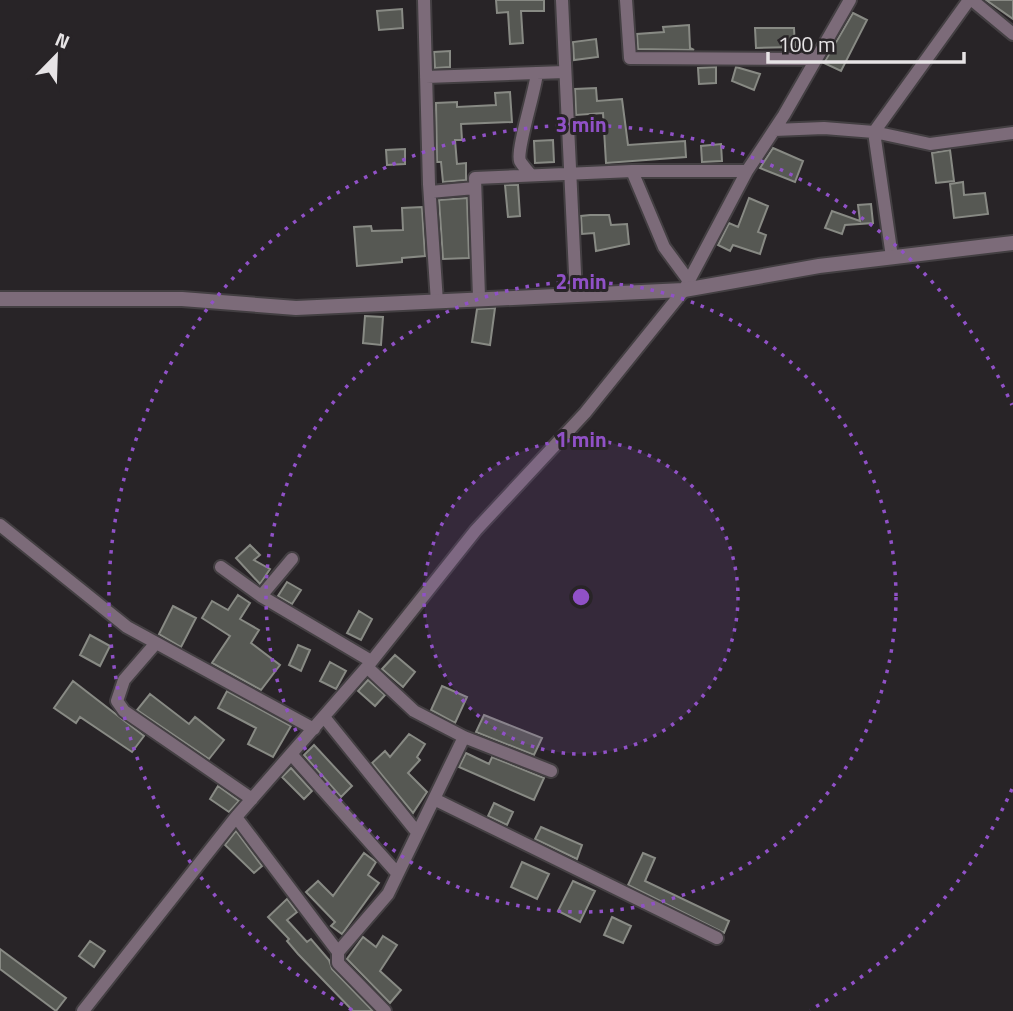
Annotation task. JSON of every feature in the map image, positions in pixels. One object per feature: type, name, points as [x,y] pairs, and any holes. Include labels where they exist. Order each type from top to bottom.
[{"type":"street","points":[[424,0],[430,192],[437,302]]},
{"type":"street","points":[[562,0],[576,294]]},
{"type":"street","points":[[626,0],[631,58],[816,59]]},
{"type":"street","points":[[83,1011],[236,817],[369,664],[477,530],[585,413],[686,285],[747,171],[850,0]]},
{"type":"street","points":[[892,257],[874,132],[970,0],[1013,34]]},
{"type":"street","points":[[426,77],[565,72]]},
{"type":"street","points":[[530,174],[520,162],[519,152],[532,109],[537,73]]},
{"type":"street","points":[[774,130],[824,128],[874,132],[930,144],[1013,133]]},
{"type":"street","points":[[479,297],[475,178],[632,170],[747,171]]},
{"type":"street","points":[[632,170],[664,247],[686,285]]},
{"type":"street","points":[[430,192],[475,188]]},
{"type":"street","points":[[0,299],[182,299],[296,308],[437,302],[479,297],[576,294],[686,285],[1013,243]]},
{"type":"street","points":[[0,526],[127,627],[314,729]]},
{"type":"street","points":[[261,596],[292,559]]},
{"type":"street","points":[[221,567],[261,596],[369,664],[414,711],[464,737],[551,771]]},
{"type":"street","points":[[156,643],[124,680],[117,701],[124,711],[252,799]]},
{"type":"street","points":[[324,717],[416,831]]},
{"type":"street","points":[[338,952],[388,894],[416,831],[464,737]]},
{"type":"street","points":[[291,754],[397,873]]},
{"type":"street","points":[[434,799],[717,938]]},
{"type":"street","points":[[236,817],[338,952],[338,963],[386,1011]]},
{"type":"building","points":[[496,0],[544,0],[544,11],[521,11],[523,43],[510,44],[508,12],[497,13]]},
{"type":"building","points":[[986,0],[1013,0],[1013,19]]},
{"type":"building","points":[[402,9],[403,28],[379,30],[377,11]]},
{"type":"building","points":[[853,13],[867,20],[841,71],[824,63]]},
{"type":"building","points":[[689,25],[690,48],[694,50],[638,49],[637,34],[664,32],[663,27]]},
{"type":"building","points":[[755,28],[794,28],[795,47],[756,48]]},
{"type":"building","points":[[596,39],[598,57],[574,60],[573,42]]},
{"type":"building","points":[[450,51],[450,67],[435,68],[434,52]]},
{"type":"building","points":[[716,67],[716,83],[699,84],[698,68]]},
{"type":"building","points":[[736,67],[760,74],[754,90],[732,81]]},
{"type":"building","points":[[596,88],[597,101],[622,99],[628,145],[685,141],[686,157],[606,163],[603,113],[576,115],[575,89]]},
{"type":"building","points":[[510,92],[512,122],[461,124],[462,140],[455,140],[457,164],[466,163],[466,180],[443,182],[441,162],[437,162],[436,103],[457,102],[457,107],[496,105],[495,93]]},
{"type":"building","points":[[553,140],[554,162],[535,163],[534,141]]},
{"type":"building","points":[[721,144],[722,161],[702,162],[701,146]]},
{"type":"building","points":[[773,148],[803,161],[795,182],[760,168]]},
{"type":"building","points":[[405,149],[405,164],[387,165],[386,150]]},
{"type":"building","points":[[950,150],[954,181],[936,183],[932,153]]},
{"type":"building","points":[[963,182],[964,195],[985,193],[988,214],[954,218],[950,184]]},
{"type":"building","points":[[505,185],[518,185],[520,216],[508,217]]},
{"type":"building","points":[[467,198],[469,258],[443,259],[439,200]]},
{"type":"building","points":[[749,198],[768,206],[758,232],[766,235],[760,254],[733,245],[730,251],[718,245],[729,223],[738,227]]},
{"type":"building","points":[[871,204],[873,223],[845,225],[842,234],[825,228],[832,211],[860,221],[858,205]]},
{"type":"building","points":[[422,207],[425,256],[402,258],[402,262],[357,266],[354,227],[371,226],[372,231],[403,230],[402,208]]},
{"type":"building","points":[[609,215],[611,225],[627,224],[629,244],[596,251],[594,233],[582,234],[581,216]]},
{"type":"building","points":[[495,308],[490,345],[472,342],[477,309]]},
{"type":"building","points":[[365,316],[383,317],[381,345],[363,343]]},
{"type":"building","points":[[250,545],[260,555],[254,560],[270,569],[260,584],[236,558]]},
{"type":"building","points":[[287,582],[301,590],[292,604],[278,596]]},
{"type":"building","points":[[238,595],[250,603],[240,619],[259,630],[251,643],[280,665],[261,690],[212,663],[230,636],[202,618],[212,601],[228,610]]},
{"type":"building","points":[[173,606],[196,618],[181,647],[159,634]]},
{"type":"building","points":[[359,611],[372,619],[361,640],[347,633]]},
{"type":"building","points":[[90,635],[110,646],[100,666],[80,655]]},
{"type":"building","points":[[298,645],[310,650],[301,671],[289,665]]},
{"type":"building","points":[[395,655],[415,672],[403,687],[382,669]]},
{"type":"building","points":[[330,662],[346,671],[336,689],[320,681]]},
{"type":"building","points":[[368,680],[385,695],[375,706],[358,691]]},
{"type":"building","points":[[73,681],[144,736],[132,752],[80,717],[76,723],[54,708]]},
{"type":"building","points":[[442,686],[467,697],[455,723],[431,710]]},
{"type":"building","points":[[227,691],[291,726],[273,757],[248,744],[256,728],[218,708]]},
{"type":"building","points":[[150,694],[189,724],[195,717],[224,740],[209,759],[137,710]]},
{"type":"building","points":[[484,715],[542,738],[534,755],[476,732]]},
{"type":"building","points":[[409,734],[425,744],[417,757],[420,760],[408,773],[427,792],[413,813],[372,763],[385,751],[390,757]]},
{"type":"building","points":[[314,745],[352,786],[341,797],[304,755]]},
{"type":"building","points":[[466,753],[489,764],[492,757],[544,778],[534,800],[459,767]]},
{"type":"building","points":[[291,768],[312,791],[304,799],[282,777]]},
{"type":"building","points":[[218,786],[239,801],[229,812],[210,799]]},
{"type":"building","points":[[494,803],[513,812],[507,825],[488,816]]},
{"type":"building","points":[[541,827],[582,845],[577,859],[535,839]]},
{"type":"building","points":[[236,831],[262,866],[254,873],[225,845]]},
{"type":"building","points":[[364,853],[376,862],[368,875],[379,883],[342,934],[331,926],[335,922],[306,892],[318,881],[333,896]]},
{"type":"building","points":[[643,853],[655,858],[645,881],[729,921],[724,933],[628,885]]},
{"type":"building","points":[[522,862],[549,874],[537,899],[511,887]]},
{"type":"building","points":[[573,881],[595,891],[580,922],[558,911]]},
{"type":"building","points":[[287,899],[297,912],[287,920],[307,942],[311,939],[329,960],[332,969],[373,1011],[353,1011],[298,954],[287,941],[289,939],[268,917]]},
{"type":"building","points":[[612,917],[631,926],[623,943],[604,935]]},
{"type":"building","points":[[383,936],[397,945],[380,971],[401,990],[390,1003],[347,959],[363,937],[376,947]]},
{"type":"building","points":[[90,941],[105,951],[94,967],[79,956]]},
{"type":"building","points":[[0,949],[66,998],[56,1011],[0,969]]}]
